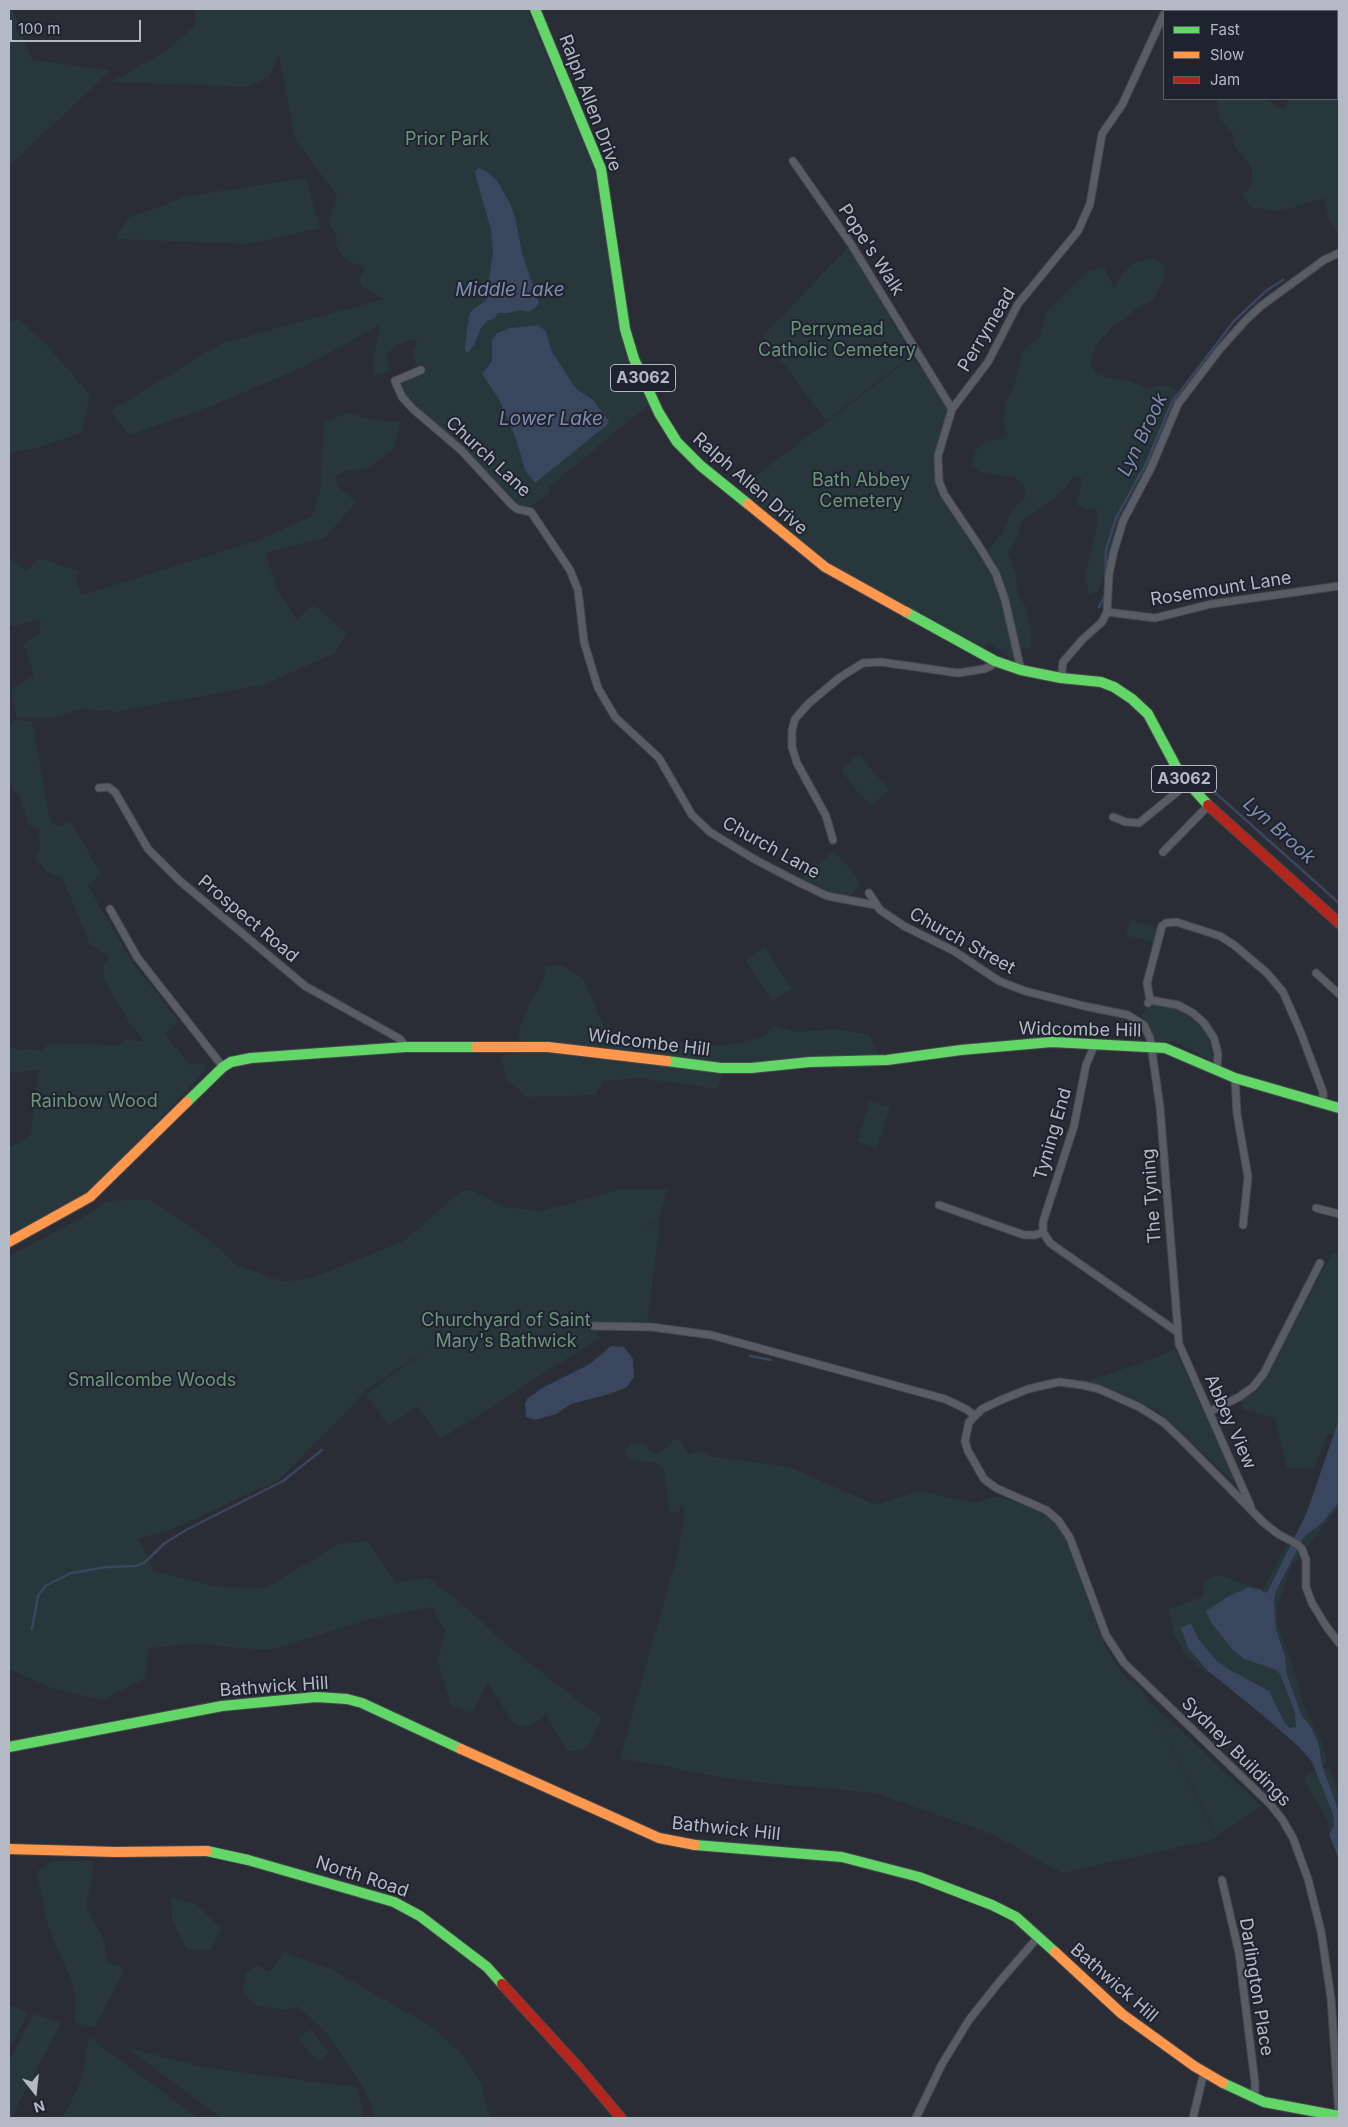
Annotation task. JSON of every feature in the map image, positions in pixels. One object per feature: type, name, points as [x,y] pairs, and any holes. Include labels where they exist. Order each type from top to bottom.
[{"type":"street","name":"Ralph Allen Drive","points":[[535,9],[601,169],[625,329],[634,359],[659,413],[677,442],[701,466],[825,567],[995,661],[1021,670]]},
{"type":"street","name":"Perrymead","points":[[1021,670],[1005,600],[996,574],[944,494],[939,480],[938,456],[952,409],[988,362],[1018,304],[1078,231],[1090,204],[1102,134],[1122,105],[1163,15]]},
{"type":"street","name":"Pope's Walk","points":[[793,161],[851,244],[952,409]]},
{"type":"street","points":[[1061,678],[1063,662],[1082,640],[1102,622],[1107,612],[1109,574],[1124,521],[1151,468],[1178,404],[1220,349],[1246,320],[1261,306],[1324,260],[1339,253]]},
{"type":"street","name":"Church Lane","points":[[421,370],[395,380],[402,397],[412,409],[461,450],[511,504],[517,509],[531,512],[570,570],[578,590],[584,642],[598,688],[615,718],[660,758],[692,815],[710,832],[754,860],[827,896],[875,905]]},
{"type":"street","name":"Rosemount Lane","points":[[1107,612],[1155,618],[1211,604],[1339,586]]},
{"type":"street","points":[[833,840],[826,816],[797,763],[792,747],[792,730],[795,719],[808,704],[838,678],[863,664],[881,662],[958,673],[984,669],[991,666],[995,661]]},
{"type":"street","name":"A3062","points":[[1021,670],[1061,678],[1101,682],[1114,687],[1132,699],[1148,714],[1187,784],[1208,806],[1339,923]]},
{"type":"street","points":[[1113,817],[1126,822],[1139,822],[1187,784]]},
{"type":"street","name":"Prospect Road","points":[[99,788],[108,787],[115,792],[148,848],[195,894],[305,986],[400,1039],[406,1048]]},
{"type":"street","points":[[1163,852],[1208,806]]},
{"type":"street","name":"Church Street","points":[[869,893],[875,905],[904,926],[954,951],[999,981],[1024,991],[1128,1015],[1144,1025],[1152,1047]]},
{"type":"street","points":[[110,909],[137,957],[223,1067]]},
{"type":"street","points":[[1217,1070],[1218,1054],[1214,1038],[1204,1023],[1178,1005],[1148,1002],[1147,983],[1162,926],[1166,923],[1176,922],[1220,936],[1234,944],[1267,973],[1283,992],[1298,1026],[1324,1092],[1322,1103]]},
{"type":"street","points":[[1316,973],[1339,994]]},
{"type":"street","name":"Widcombe Hill","points":[[9,1242],[90,1197],[223,1067],[231,1062],[251,1058],[406,1048],[548,1048],[721,1068],[769,1067],[810,1062],[874,1062],[961,1050],[1042,1042],[1095,1044],[1152,1047],[1175,1052],[1235,1078],[1339,1108]]},
{"type":"street","name":"Tyning End","points":[[1043,1232],[1043,1222],[1074,1126],[1086,1066],[1095,1044]]},
{"type":"street","name":"The Tyning","points":[[1152,1047],[1160,1107],[1176,1331],[1179,1344]]},
{"type":"street","points":[[1235,1078],[1237,1114],[1248,1177],[1243,1225]]},
{"type":"street","points":[[939,1205],[1024,1235],[1035,1235],[1043,1232],[1050,1243],[1176,1331]]},
{"type":"street","points":[[1316,1208],[1339,1214]]},
{"type":"street","points":[[1209,1412],[1239,1397],[1253,1387],[1264,1373],[1320,1263]]},
{"type":"street","points":[[594,1326],[650,1327],[684,1330],[719,1337],[945,1399],[974,1415],[1001,1400],[1044,1384],[1071,1383],[1099,1390],[1139,1408],[1163,1422],[1253,1512],[1271,1528],[1302,1549],[1306,1560],[1306,1587],[1312,1603],[1339,1643]]},
{"type":"street","name":"Abbey View","points":[[1179,1344],[1253,1512]]},
{"type":"street","name":"Sydney Buildings","points":[[974,1415],[969,1422],[966,1441],[974,1465],[984,1479],[996,1488],[1040,1507],[1058,1520],[1070,1538],[1106,1635],[1124,1663],[1270,1804],[1282,1819],[1293,1838],[1308,1878],[1321,1931],[1331,1998],[1339,2116]]},
{"type":"street","name":"Bathwick Hill","points":[[9,1747],[137,1720],[222,1706],[316,1698],[347,1699],[362,1703],[391,1715],[476,1757],[604,1812],[659,1838],[707,1846],[842,1857],[889,1868],[928,1880],[1004,1910],[1039,1936],[1122,2014],[1204,2072],[1252,2098],[1274,2105],[1339,2116]]},
{"type":"street","name":"North Road","points":[[9,1849],[116,1852],[210,1851],[256,1862],[394,1902],[420,1916],[487,1967],[617,2117]]},
{"type":"street","name":"Darlington Place","points":[[1222,1880],[1239,1953],[1255,2083],[1255,2092],[1252,2098]]},
{"type":"street","points":[[916,2118],[942,2064],[969,2020],[1039,1936]]},
{"type":"street","points":[[1193,2118],[1204,2072]]},
{"type":"green space","points":[[9,9],[13,9],[32,60],[111,70],[9,166]]},
{"type":"green space","name":"Prior Park","points":[[195,9],[527,9],[600,182],[623,346],[649,404],[549,487],[551,490],[549,494],[523,510],[509,499],[463,447],[411,407],[397,384],[414,377],[416,362],[413,350],[417,341],[408,340],[394,347],[387,354],[387,363],[391,371],[375,375],[373,365],[380,325],[303,367],[207,408],[129,435],[110,411],[222,343],[384,299],[362,287],[359,278],[364,270],[363,266],[349,262],[339,251],[335,241],[337,234],[329,224],[337,196],[295,139],[279,55],[269,77],[246,87],[112,82],[164,52],[195,26]]},
{"type":"green space","points":[[1232,9],[1325,9],[1324,10]]},
{"type":"green space","points":[[1339,95],[1339,235],[1328,218],[1324,198],[1291,208],[1273,211],[1251,207],[1242,194],[1251,187],[1252,168],[1235,146],[1232,132],[1218,117],[1218,102],[1215,100],[1269,100],[1276,107],[1285,108],[1288,100],[1338,100]]},
{"type":"green space","points":[[306,178],[320,228],[249,244],[116,239],[128,218],[188,196]]},
{"type":"green space","name":"Perrymead Catholic Cemetery","points":[[848,247],[912,355],[826,421],[763,336]]},
{"type":"green space","points":[[1153,257],[1165,265],[1163,282],[1154,299],[1139,307],[1116,324],[1095,345],[1091,364],[1095,374],[1132,382],[1146,389],[1160,385],[1169,386],[1177,390],[1176,401],[1161,423],[1157,445],[1110,553],[1099,590],[1089,595],[1085,577],[1098,521],[1097,509],[1086,510],[1077,505],[1082,478],[1074,477],[1052,501],[1023,519],[1015,542],[1008,552],[1016,576],[1017,593],[1026,607],[1032,637],[1030,647],[1024,649],[1020,644],[1003,583],[988,549],[1002,534],[1012,510],[1026,496],[1024,487],[1015,478],[981,472],[972,465],[975,451],[984,441],[1001,439],[1007,435],[1004,419],[1006,403],[1016,381],[1022,352],[1039,337],[1046,312],[1087,272],[1104,267],[1114,288],[1133,263]]},
{"type":"green space","points":[[19,320],[47,345],[90,395],[81,433],[37,448],[9,453],[9,322]]},
{"type":"green space","name":"Bath Abbey Cemetery","points":[[912,357],[937,387],[940,397],[947,407],[946,411],[949,415],[941,432],[935,455],[935,474],[940,494],[991,575],[1001,602],[1014,656],[1011,659],[988,642],[984,649],[821,558],[741,487]]},
{"type":"green space","points":[[347,413],[383,421],[400,421],[394,449],[365,470],[348,470],[335,476],[340,490],[356,501],[326,537],[266,553],[277,590],[296,619],[315,605],[347,634],[335,653],[264,685],[115,712],[82,709],[52,718],[17,718],[11,689],[34,676],[24,644],[39,634],[41,619],[9,628],[9,558],[27,571],[39,558],[79,571],[77,583],[82,595],[258,540],[312,516],[320,491],[324,422]]},
{"type":"green space","name":"Rainbow Wood","points":[[15,720],[32,721],[50,820],[56,826],[71,822],[101,874],[88,886],[133,963],[179,1021],[165,1034],[191,1066],[202,1062],[207,1069],[85,1197],[9,1240],[9,1148],[30,1137],[39,1070],[9,1073],[9,1048],[41,1050],[51,1043],[118,1045],[125,1040],[145,1041],[130,1024],[104,979],[104,965],[110,958],[99,949],[90,945],[63,879],[48,872],[36,860],[36,855],[40,850],[39,831],[28,824],[21,799],[9,783],[9,726]]},
{"type":"green space","points":[[859,754],[889,790],[870,806],[840,770]]},
{"type":"green space","points":[[834,851],[857,877],[859,887],[847,898],[800,879]]},
{"type":"green space","points":[[1131,920],[1158,927],[1153,943],[1126,935]]},
{"type":"green space","points":[[765,947],[792,989],[772,1001],[746,960]]},
{"type":"green space","points":[[545,966],[563,966],[583,978],[604,1027],[622,1037],[678,1040],[692,1048],[734,1044],[763,1037],[774,1025],[795,1032],[837,1029],[869,1035],[879,1054],[869,1068],[837,1069],[813,1055],[767,1062],[748,1062],[725,1067],[717,1089],[641,1078],[605,1081],[595,1095],[527,1097],[507,1079],[501,1056],[522,1052],[518,1033],[528,1007],[544,979]]},
{"type":"green space","points":[[1165,1005],[1177,1009],[1196,1021],[1204,1030],[1209,1040],[1214,1062],[1175,1042],[1154,1041],[1149,1026],[1141,1016],[1148,1006]]},
{"type":"green space","points":[[870,1101],[890,1107],[877,1148],[857,1142]]},
{"type":"green space","name":"Smallcombe Woods","points":[[622,1189],[667,1190],[658,1222],[642,1226],[660,1223],[647,1322],[595,1322],[594,1326],[599,1338],[441,1439],[417,1406],[388,1426],[366,1394],[430,1347],[366,1390],[344,1415],[278,1480],[175,1528],[139,1539],[154,1571],[214,1586],[265,1588],[339,1544],[368,1541],[396,1583],[427,1577],[454,1597],[509,1647],[601,1718],[588,1749],[567,1751],[546,1714],[528,1727],[514,1724],[487,1682],[472,1713],[451,1706],[438,1662],[445,1631],[432,1607],[374,1618],[274,1649],[194,1644],[149,1648],[145,1678],[102,1700],[52,1688],[9,1669],[9,1256],[89,1214],[107,1201],[149,1199],[212,1242],[236,1265],[283,1282],[314,1277],[404,1241],[458,1193],[464,1190],[473,1191],[504,1207],[541,1211]]},
{"type":"green space","points":[[1332,1253],[1339,1254],[1339,1419],[1333,1434],[1328,1433],[1314,1469],[1287,1468],[1275,1418],[1243,1409],[1241,1400],[1258,1388],[1272,1367]]},
{"type":"green space","points":[[1175,1349],[1234,1478],[1233,1481],[1158,1411],[1089,1382]]},
{"type":"green space","points":[[676,1438],[681,1441],[688,1455],[699,1451],[709,1456],[790,1467],[871,1503],[879,1504],[919,1491],[977,1503],[992,1497],[1020,1503],[1055,1523],[1066,1539],[1103,1642],[1117,1667],[1129,1680],[1141,1688],[1217,1837],[1208,1841],[1062,1873],[992,1834],[875,1793],[741,1781],[620,1758],[678,1553],[685,1512],[682,1505],[678,1512],[670,1513],[664,1471],[658,1464],[629,1460],[625,1452],[631,1443],[646,1444],[650,1451],[658,1454]]},
{"type":"green space","points":[[1339,1502],[1339,1507],[1307,1547],[1302,1541],[1304,1537],[1323,1522]]},
{"type":"green space","points":[[1287,1544],[1292,1546],[1268,1591],[1263,1593],[1254,1590],[1207,1611],[1212,1624],[1220,1635],[1244,1659],[1276,1670],[1280,1674],[1297,1720],[1296,1727],[1292,1729],[1285,1723],[1269,1691],[1224,1667],[1199,1640],[1191,1623],[1198,1660],[1208,1671],[1206,1673],[1184,1653],[1174,1635],[1168,1609],[1203,1597],[1203,1580],[1219,1575],[1263,1590]]},
{"type":"green space","points":[[1297,1550],[1301,1558],[1292,1564],[1277,1608],[1277,1623],[1294,1670],[1303,1704],[1322,1743],[1327,1760],[1322,1765],[1319,1745],[1310,1725],[1303,1717],[1287,1675],[1285,1656],[1276,1629],[1274,1601],[1276,1591]]},
{"type":"green space","points":[[1147,1699],[1261,1806],[1217,1835]]},
{"type":"green space","points":[[1322,1767],[1329,1768],[1331,1772],[1339,1796],[1339,1812]]},
{"type":"green space","points":[[1316,1770],[1333,1814],[1334,1826],[1329,1834],[1329,1824],[1304,1779]]},
{"type":"green space","points":[[52,1861],[95,1861],[86,1907],[105,1942],[106,1962],[122,1967],[122,1974],[94,2028],[75,2022],[75,1996],[72,1982],[49,1929],[36,1872]]},
{"type":"green space","points":[[171,1897],[197,1905],[221,1929],[211,1950],[187,1950],[172,1920]]},
{"type":"green space","points":[[284,1952],[333,1970],[432,2027],[461,2053],[481,2082],[490,2118],[374,2118],[372,2107],[362,2085],[324,2030],[297,2006],[287,2010],[257,2006],[242,1993],[246,1973],[258,1965],[269,1972]]},
{"type":"green space","points":[[9,2005],[28,2012],[12,2045],[9,2045]]},
{"type":"green space","points":[[33,2014],[61,2023],[11,2118],[9,2118],[10,2060]]},
{"type":"green space","points":[[310,2029],[330,2053],[318,2062],[298,2039]]},
{"type":"green space","points":[[89,2037],[198,2118],[63,2118],[81,2081]]},
{"type":"green space","points":[[127,2048],[209,2068],[357,2087],[364,2118],[221,2118]]},
{"type":"water","name":"Middle Lake","points":[[479,168],[486,171],[497,181],[510,203],[515,217],[522,253],[539,303],[528,312],[521,310],[498,313],[495,318],[487,321],[481,328],[474,345],[468,353],[465,350],[465,346],[469,315],[473,309],[486,301],[493,251],[491,230],[476,177],[475,171]]},
{"type":"water","name":"Lower Lake","points":[[538,325],[546,331],[551,350],[574,386],[592,399],[609,421],[608,424],[535,483],[525,470],[517,442],[500,401],[482,374],[492,361],[492,340],[497,333],[510,328]]},
{"type":"water","points":[[611,1346],[624,1347],[633,1359],[634,1377],[627,1387],[610,1394],[571,1404],[556,1414],[535,1420],[526,1417],[525,1404],[527,1399],[542,1388],[590,1364]]},
{"type":"water","points":[[1339,1419],[1339,1502],[1323,1522],[1304,1537],[1276,1591],[1274,1601],[1276,1629],[1285,1656],[1287,1675],[1302,1716],[1310,1725],[1319,1745],[1322,1765],[1339,1812],[1339,1860],[1329,1834],[1334,1826],[1333,1814],[1312,1762],[1299,1747],[1265,1717],[1208,1671],[1188,1648],[1181,1628],[1191,1623],[1199,1640],[1216,1660],[1269,1691],[1285,1723],[1290,1728],[1296,1727],[1295,1713],[1280,1674],[1276,1670],[1244,1659],[1233,1650],[1212,1624],[1206,1611],[1227,1597],[1249,1587],[1261,1590],[1264,1593],[1268,1591],[1307,1512]]},
{"type":"waterway","name":"Lyn Brook","points":[[1105,590],[1106,550],[1116,518],[1147,462],[1172,402],[1234,321],[1266,291],[1283,280]]},
{"type":"waterway","name":"Lyn Brook","points":[[1099,607],[1105,595]]},
{"type":"waterway","name":"Lyn Brook","points":[[1201,780],[1339,903]]},
{"type":"waterway","points":[[750,1356],[771,1360]]},
{"type":"waterway","points":[[32,1629],[38,1596],[45,1586],[71,1573],[107,1567],[136,1566],[144,1563],[165,1543],[186,1530],[283,1481],[322,1450]]},
{"type":"traffic: fast","points":[[535,9],[601,169],[625,329],[634,359],[659,413],[677,442],[701,466],[748,504]]},
{"type":"traffic: fast","points":[[906,612],[995,661],[1021,670],[1061,678],[1101,682],[1114,687],[1132,699],[1148,714],[1180,774],[1208,805]]},
{"type":"traffic: fast","points":[[667,1061],[721,1068],[751,1068],[810,1062],[887,1060],[961,1050],[1052,1042],[1165,1048],[1235,1078],[1339,1108]]},
{"type":"traffic: fast","points":[[187,1102],[223,1067],[231,1062],[251,1058],[406,1047],[476,1047]]},
{"type":"traffic: fast","points":[[9,1747],[222,1706],[316,1697],[347,1699],[362,1703],[461,1749]]},
{"type":"traffic: fast","points":[[695,1845],[842,1857],[919,1877],[992,1905],[1016,1917],[1055,1952]]},
{"type":"traffic: fast","points":[[207,1851],[248,1860],[394,1902],[420,1916],[487,1967],[502,1984]]},
{"type":"traffic: fast","points":[[1223,2083],[1264,2102],[1339,2116]]},
{"type":"traffic: slow","points":[[748,504],[825,567],[906,612]]},
{"type":"traffic: slow","points":[[476,1047],[548,1047],[667,1061]]},
{"type":"traffic: slow","points":[[9,1242],[90,1197],[187,1102]]},
{"type":"traffic: slow","points":[[461,1749],[659,1838],[695,1845]]},
{"type":"traffic: slow","points":[[9,1849],[116,1852],[207,1851]]},
{"type":"traffic: slow","points":[[1055,1952],[1122,2014],[1194,2066],[1223,2083]]},
{"type":"traffic: jam","points":[[1208,805],[1339,923]]},
{"type":"traffic: jam","points":[[502,1984],[578,2067],[621,2118]]},
{"type":"park label","name":"Churchyard of Saint Mary's Bathwick","points":[[506,1331]]}]
